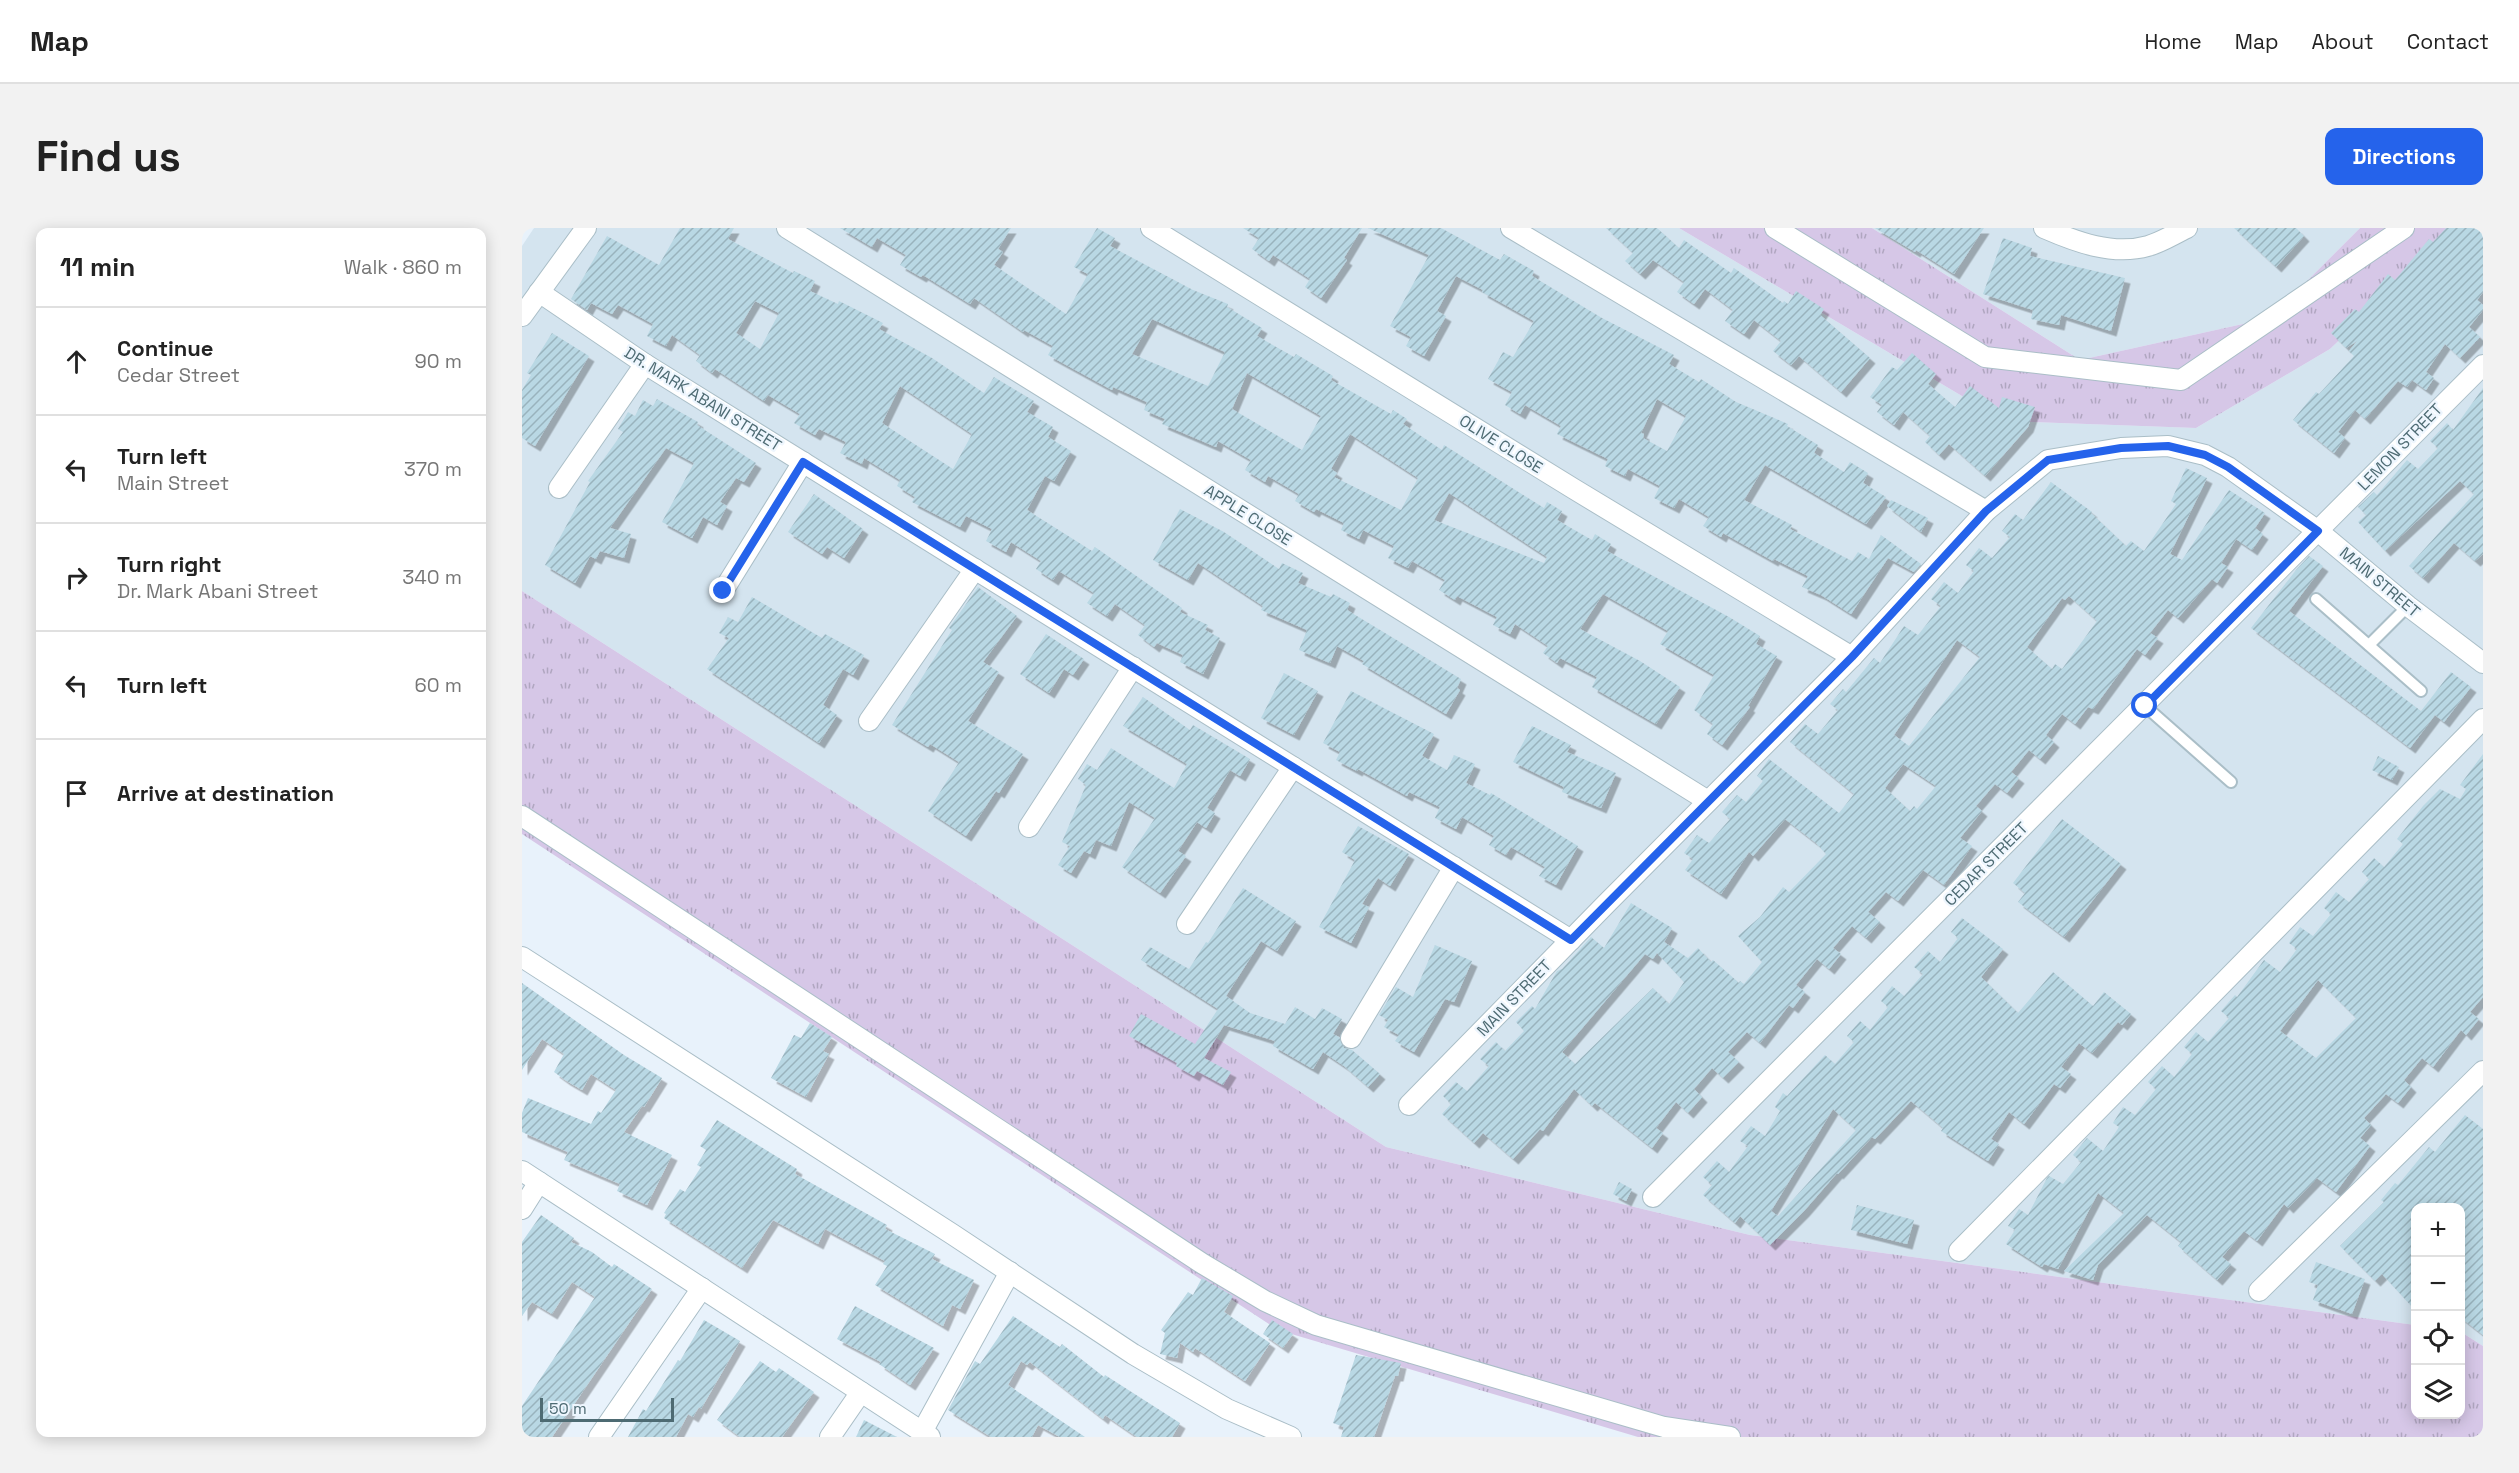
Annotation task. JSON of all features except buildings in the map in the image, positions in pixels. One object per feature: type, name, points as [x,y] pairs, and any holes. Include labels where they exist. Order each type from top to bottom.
[{"type":"street","points":[[522,316],[586,228]]},
{"type":"street","name":"APPLE CLOSE","points":[[787,228],[1708,801]]},
{"type":"street","name":"OLIVE CLOSE","points":[[1151,228],[1574,489],[1852,657]]},
{"type":"street","points":[[1510,228],[1986,511]]},
{"type":"street","points":[[1775,228],[1985,357],[2181,380],[2404,228]]},
{"type":"street","points":[[2044,228],[2078,243],[2123,248],[2150,245],[2187,228]]},
{"type":"street","name":"DR. MARK ABANI STREET","points":[[539,292],[645,364],[1571,940]]},
{"type":"street","points":[[559,488],[645,364]]},
{"type":"street","name":"LEMON STREET","points":[[2318,531],[2483,365]]},
{"type":"street","name":"MAIN STREET","points":[[1409,1105],[1852,657],[1986,511],[2048,460],[2121,448],[2168,446],[2205,455],[2228,467],[2318,531],[2408,606],[2483,663]]},
{"type":"street","points":[[723,591],[803,462]]},
{"type":"street","name":"CEDAR STREET","points":[[1653,1197],[2318,531]]},
{"type":"street","points":[[869,721],[975,569]]},
{"type":"street","points":[[1029,827],[1133,667]]},
{"type":"street","points":[[1959,1251],[2483,719]]},
{"type":"street","points":[[1187,924],[1293,767]]},
{"type":"street","points":[[522,816],[1203,1264],[1265,1301],[1316,1325],[1652,1424],[1730,1437]]},
{"type":"street","points":[[1351,1038],[1454,867]]},
{"type":"street","points":[[522,957],[1010,1272],[1132,1354],[1227,1408],[1285,1435]]},
{"type":"street","points":[[2259,1291],[2483,1071]]},
{"type":"street","points":[[522,1171],[926,1434],[1010,1272]]},
{"type":"street","points":[[522,1209],[539,1182]]},
{"type":"street","points":[[599,1437],[702,1288]]},
{"type":"street","points":[[830,1437],[861,1392]]},
{"type":"lane","points":[[2316,599],[2421,691]]},
{"type":"lane","points":[[2368,645],[2408,606]]},
{"type":"lane","points":[[2145,706],[2231,782]]},
{"type":"shaded area","points":[[534,228],[1679,228],[2004,421],[2196,428],[2330,349],[2457,228],[2483,228],[2483,1346],[2465,1335],[2465,1203],[2411,1203],[2411,1324],[1750,1235],[1386,1147],[522,591],[522,246]]},
{"type":"shaded area","points":[[1872,228],[2360,228],[2270,318],[2080,360]]},
{"type":"green space","points":[[1679,228],[1872,228],[2080,360],[2270,318],[2360,228],[2457,228],[2330,349],[2196,428],[2004,421]]},
{"type":"green space","points":[[522,591],[1386,1147],[1750,1235],[2411,1324],[2411,1419],[2465,1419],[2465,1335],[2483,1346],[2483,1437],[1638,1437],[1278,1330],[522,834]]},
{"type":"route","points":[[723,591],[803,462],[1571,940],[1852,657],[1986,511],[2048,460],[2121,448],[2168,446],[2205,455],[2228,467],[2318,531],[2145,706]]}]
